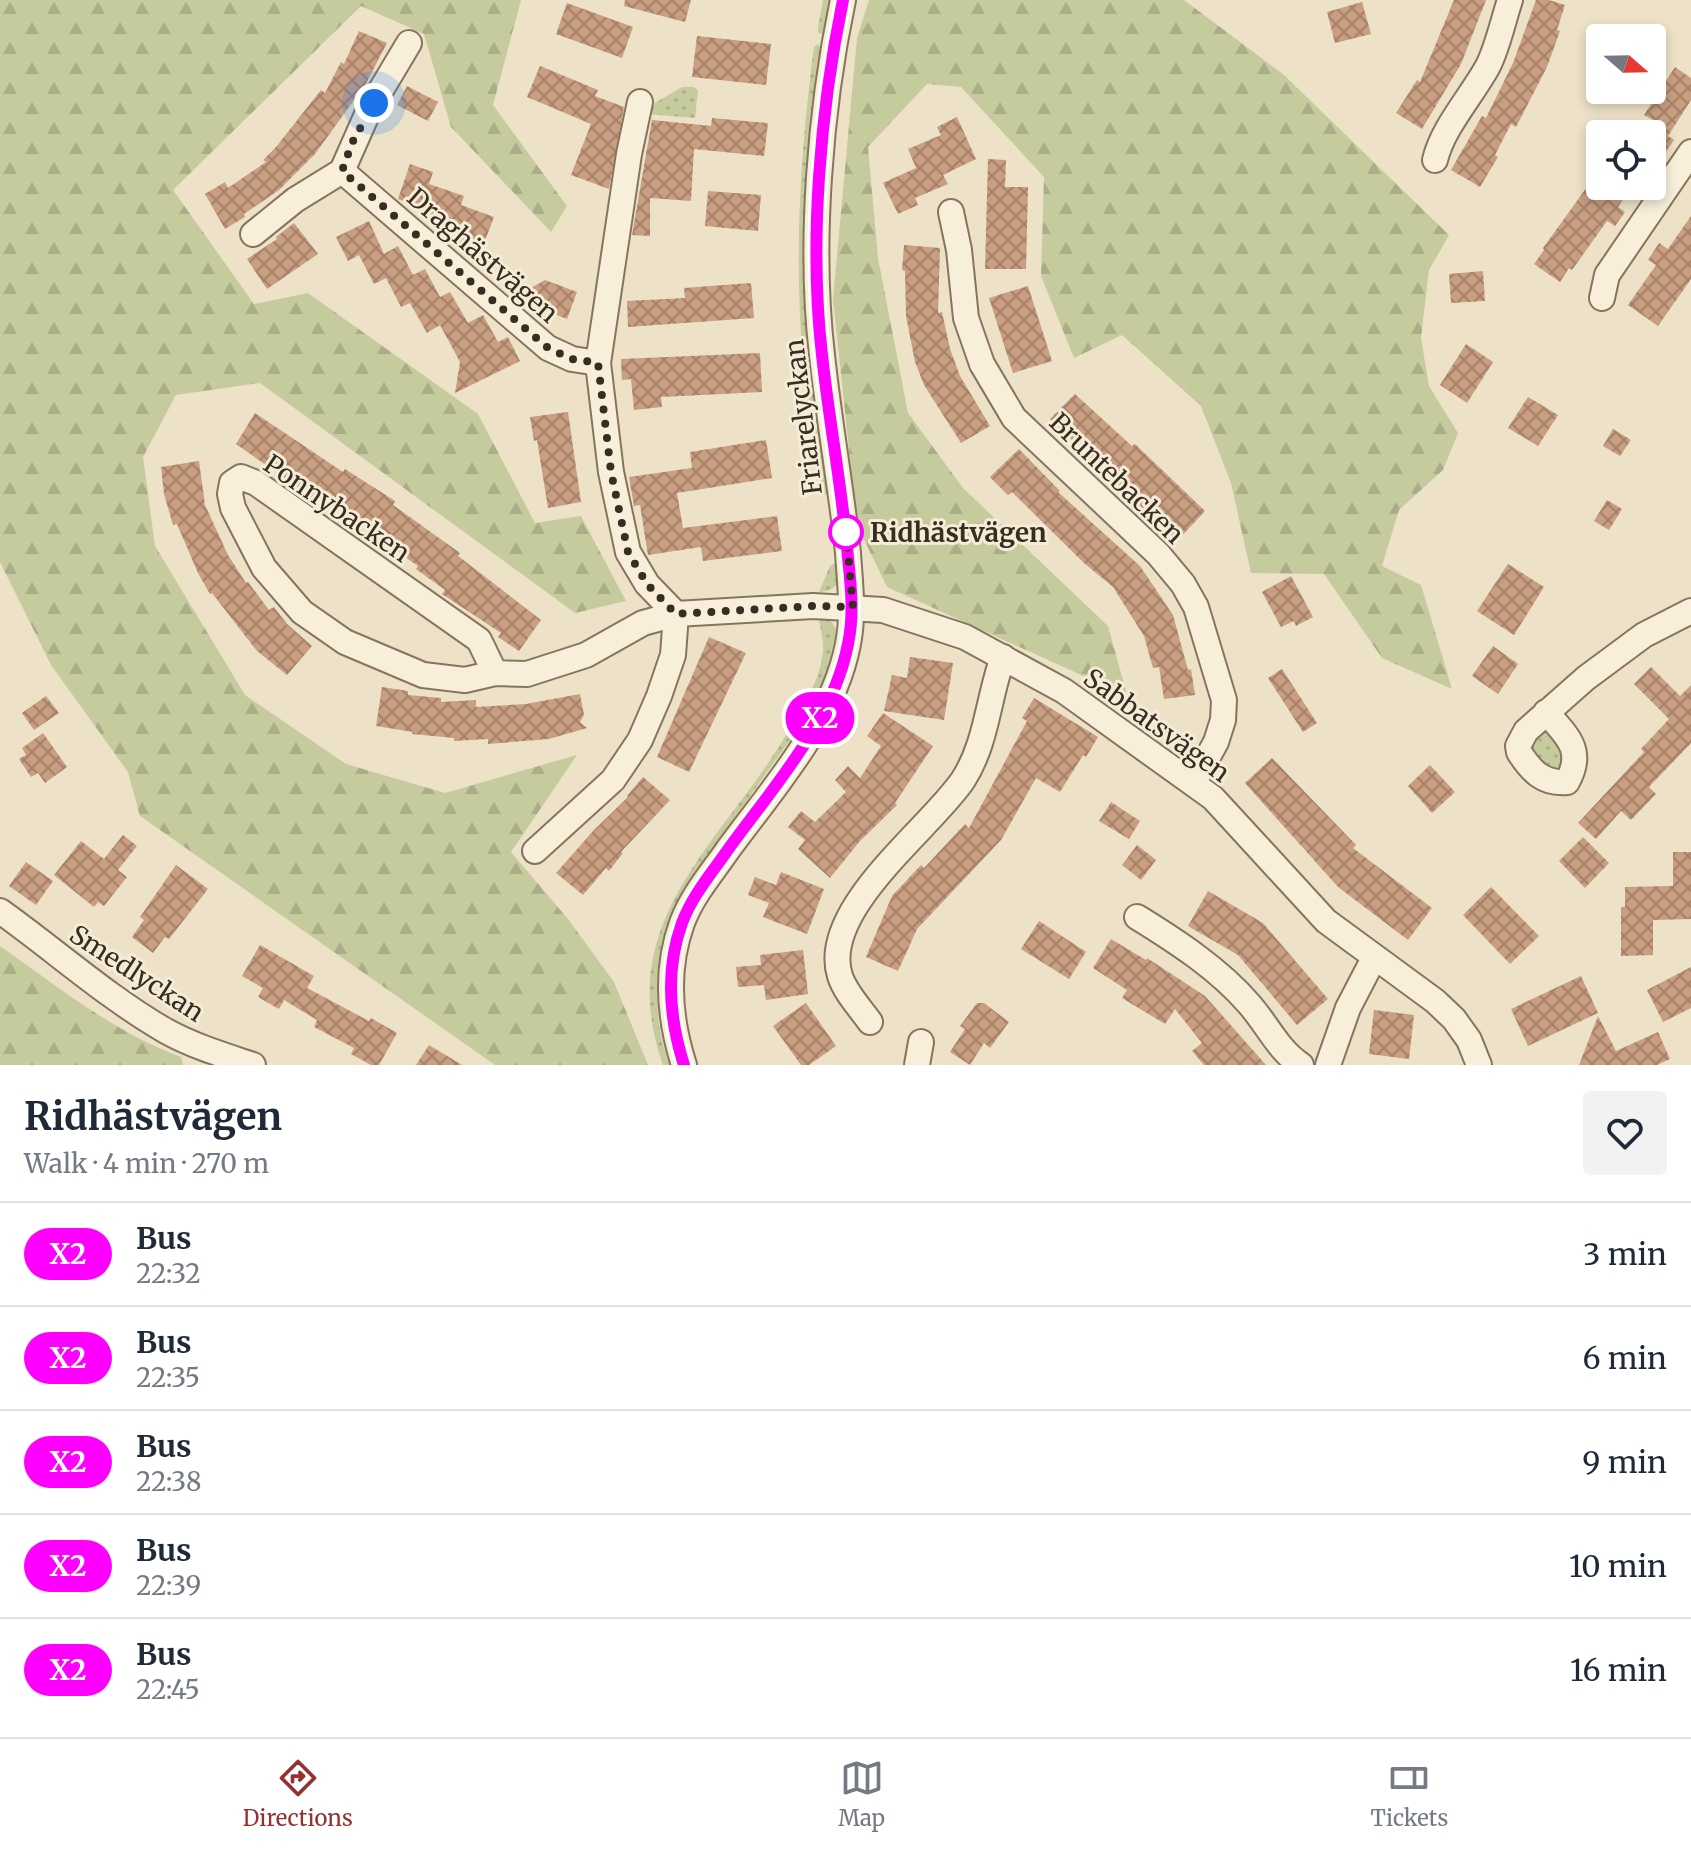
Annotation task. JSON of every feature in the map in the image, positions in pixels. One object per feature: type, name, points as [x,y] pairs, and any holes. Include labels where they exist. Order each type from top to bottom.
[{"type":"street","name":"Friarelyckan","points":[[684,1065],[673,1022],[671,975],[683,922],[701,887],[817,724],[837,685],[848,644],[853,607],[821,352],[817,258],[821,155],[831,65],[843,0]]},
{"type":"street","points":[[1435,160],[1440,141],[1460,114],[1489,63],[1510,0]]},
{"type":"street","points":[[253,234],[286,206],[342,171],[369,110],[409,43]]},
{"type":"street","points":[[535,851],[613,780],[640,740],[673,655],[676,614],[647,584],[628,552],[611,472],[598,363],[629,154],[640,102]]},
{"type":"street","points":[[1602,298],[1607,275],[1691,152]]},
{"type":"street","name":"Draghästvägen","points":[[342,171],[548,348],[572,359],[598,363]]},
{"type":"street","name":"Bruntebacken","points":[[951,212],[959,250],[966,318],[982,364],[1014,418],[1158,554],[1183,584],[1196,607],[1224,700],[1223,720],[1216,742],[1194,782]]},
{"type":"street","name":"Ponnybacken","points":[[495,673],[479,640],[256,483],[241,477],[232,483],[230,494],[233,508],[264,568],[306,615],[345,642],[423,675],[465,680],[495,673],[527,674],[586,655],[643,623],[676,614]]},
{"type":"street","points":[[676,614],[813,606],[853,607]]},
{"type":"street","name":"Sabbatsvägen","points":[[853,607],[908,616],[965,637],[1064,691],[1194,782],[1228,812],[1326,921],[1435,1001],[1454,1019],[1469,1040],[1479,1065]]},
{"type":"street","points":[[1546,712],[1644,635],[1691,611]]},
{"type":"street","points":[[870,1022],[839,974],[837,960],[841,937],[862,895],[963,779],[983,734],[1003,657]]},
{"type":"street","name":"Smedlyckan","points":[[0,911],[99,986],[166,1031],[197,1046],[253,1065]]},
{"type":"street","points":[[1137,917],[1215,971],[1249,1004],[1301,1065]]},
{"type":"street","points":[[1328,1065],[1348,1008],[1374,958]]},
{"type":"green space","points":[[0,0],[521,0],[493,105],[567,206],[551,232],[451,127],[424,34],[361,6],[173,190],[254,304],[308,293],[478,414],[535,523],[581,516],[626,601],[575,613],[260,383],[176,395],[143,457],[155,546],[245,695],[346,764],[445,793],[577,755],[511,852],[568,919],[614,982],[648,1065],[495,1065],[140,816],[128,772],[51,665],[0,562]]},
{"type":"green space","points":[[823,0],[831,0],[827,25],[822,34],[818,33],[818,28]]},
{"type":"green space","points":[[869,0],[1184,0],[1284,75],[1449,235],[1429,270],[1421,338],[1429,386],[1458,433],[1443,470],[1399,510],[1382,566],[1421,585],[1452,689],[1382,658],[1324,574],[1251,573],[1231,483],[1201,406],[1122,335],[1074,358],[1041,276],[1044,177],[961,87],[927,84],[868,147],[878,258],[908,413],[963,488],[1108,626],[1129,702],[1112,689],[887,587],[857,525],[833,299],[857,38]]},
{"type":"green space","points":[[818,44],[822,49],[808,316],[814,402],[824,471],[834,493],[821,495],[805,380],[799,284],[805,126],[814,47]]},
{"type":"green space","points":[[682,87],[698,90],[695,118],[647,114],[648,107]]},
{"type":"green space","points":[[838,562],[843,576],[841,580],[833,588],[819,592],[830,566]]},
{"type":"green space","points":[[818,616],[831,621],[836,633],[828,667],[810,712],[683,890],[674,910],[658,977],[659,1022],[670,1065],[663,1065],[651,1012],[652,964],[665,920],[686,879],[769,761],[812,690],[823,653]]},
{"type":"green space","points":[[1542,730],[1548,731],[1562,744],[1562,773],[1536,762],[1529,744]]},
{"type":"green space","points":[[0,946],[110,1022],[181,1057],[183,1065],[0,1065]]},
{"type":"building","points":[[625,0],[691,0],[685,22],[624,6]]},
{"type":"building","points":[[1454,0],[1486,0],[1461,64],[1422,129],[1396,113],[1417,80],[1420,82]]},
{"type":"building","points":[[1536,0],[1565,5],[1557,30],[1560,31],[1547,67],[1516,127],[1511,124],[1495,155],[1498,157],[1480,187],[1451,170],[1482,116],[1486,118],[1513,63]]},
{"type":"building","points":[[1362,2],[1371,34],[1335,43],[1327,12]]},
{"type":"building","points":[[567,3],[633,27],[622,58],[556,34]]},
{"type":"building","points":[[359,31],[387,43],[359,97],[315,154],[279,190],[225,229],[205,194],[225,182],[228,188],[266,162],[263,160],[321,90],[325,93],[341,62],[344,64]]},
{"type":"building","points":[[697,36],[771,44],[766,85],[692,77]]},
{"type":"building","points":[[540,66],[598,90],[595,96],[624,107],[609,189],[571,175],[591,124],[527,97]]},
{"type":"building","points":[[1675,67],[1691,78],[1691,100],[1668,136],[1674,140],[1666,152],[1666,120],[1653,120],[1644,115],[1651,104],[1666,104],[1666,81]]},
{"type":"building","points":[[407,86],[438,102],[428,121],[397,105]]},
{"type":"building","points":[[957,117],[976,159],[943,175],[948,184],[915,198],[918,205],[898,214],[883,183],[916,168],[908,149],[941,135],[937,127]]},
{"type":"building","points":[[712,118],[768,123],[764,156],[694,149],[691,201],[650,198],[650,236],[632,235],[652,120],[711,126]]},
{"type":"building","points":[[988,159],[1006,160],[1005,187],[1028,187],[1026,269],[985,269]]},
{"type":"building","points":[[410,164],[433,172],[429,184],[464,196],[461,205],[494,217],[483,246],[457,243],[461,233],[428,222],[432,211],[398,199]]},
{"type":"building","points":[[1586,188],[1586,200],[1623,200],[1618,207],[1625,212],[1615,226],[1607,221],[1560,282],[1534,264]]},
{"type":"building","points":[[708,191],[761,195],[758,231],[705,226]]},
{"type":"building","points":[[1691,216],[1691,279],[1658,326],[1628,305],[1656,265],[1648,260],[1659,243],[1668,249]]},
{"type":"building","points":[[369,221],[384,254],[398,246],[413,275],[425,269],[440,297],[450,292],[468,323],[483,315],[498,342],[508,337],[520,361],[455,393],[460,362],[440,325],[427,333],[410,303],[401,307],[386,278],[374,284],[359,255],[348,261],[336,237]]},
{"type":"building","points":[[294,223],[318,254],[267,289],[247,259]]},
{"type":"building","points":[[904,245],[940,248],[938,313],[942,312],[960,376],[990,426],[961,443],[924,385],[915,362],[906,316],[905,271],[902,270]]},
{"type":"building","points":[[1483,271],[1485,301],[1451,303],[1449,274]]},
{"type":"building","points":[[545,280],[577,292],[567,319],[513,298]]},
{"type":"building","points":[[751,283],[754,318],[628,327],[627,301],[685,298],[684,288]]},
{"type":"building","points":[[1028,286],[1052,361],[1013,373],[989,298]]},
{"type":"building","points":[[1466,344],[1493,362],[1467,403],[1440,385]]},
{"type":"building","points":[[760,353],[762,392],[661,397],[662,407],[634,410],[631,379],[622,380],[621,359]]},
{"type":"building","points":[[1075,394],[1132,446],[1135,444],[1205,511],[1177,541],[1050,419]]},
{"type":"building","points":[[1528,397],[1558,415],[1538,446],[1508,428]]},
{"type":"building","points":[[568,412],[581,502],[548,508],[537,440],[534,441],[530,417]]},
{"type":"building","points":[[255,413],[343,472],[345,469],[395,501],[393,505],[460,553],[458,556],[541,620],[519,651],[498,637],[501,633],[442,594],[445,590],[416,569],[418,566],[391,547],[392,544],[317,495],[314,499],[236,444]]},
{"type":"building","points":[[1613,429],[1631,440],[1620,456],[1603,446]]},
{"type":"building","points":[[766,440],[772,478],[677,493],[683,528],[777,516],[782,551],[703,561],[701,547],[648,555],[640,505],[634,506],[629,477],[692,468],[690,452]]},
{"type":"building","points":[[1019,449],[1058,492],[1140,566],[1173,615],[1188,670],[1191,669],[1195,695],[1164,699],[1159,667],[1153,668],[1144,636],[1113,587],[1012,492],[1008,495],[990,477]]},
{"type":"building","points":[[199,461],[205,505],[228,555],[269,610],[274,607],[287,624],[312,646],[287,675],[257,651],[210,594],[177,524],[173,525],[164,494],[161,467]]},
{"type":"building","points":[[1607,500],[1622,509],[1609,530],[1594,521]]},
{"type":"building","points":[[1508,564],[1544,587],[1514,635],[1477,611]]},
{"type":"building","points":[[1291,576],[1313,617],[1296,626],[1294,621],[1281,627],[1262,592]]},
{"type":"building","points":[[709,637],[746,653],[689,772],[657,757]]},
{"type":"building","points":[[1493,646],[1518,664],[1498,694],[1472,676]]},
{"type":"building","points":[[910,657],[953,663],[944,720],[884,711],[892,675],[907,678]]},
{"type":"building","points":[[1651,667],[1680,696],[1691,685],[1691,743],[1649,787],[1656,794],[1631,820],[1621,811],[1596,839],[1578,823],[1644,752],[1641,749],[1669,719],[1634,684]]},
{"type":"building","points":[[1282,669],[1317,723],[1303,732],[1268,678]]},
{"type":"building","points":[[382,687],[408,691],[408,695],[441,698],[441,702],[476,700],[476,707],[526,704],[580,694],[584,715],[580,722],[587,728],[549,739],[488,744],[488,739],[454,741],[454,738],[412,734],[376,726]]},
{"type":"building","points":[[46,696],[59,713],[34,730],[22,713]]},
{"type":"building","points":[[1034,698],[1098,737],[1086,757],[1083,755],[1060,792],[1036,778],[1001,840],[917,929],[898,971],[866,957],[892,896],[921,865],[924,868],[965,824],[969,828],[1027,721],[1022,718]]},
{"type":"building","points":[[883,713],[933,746],[895,803],[897,805],[860,841],[830,878],[798,849],[805,840],[788,827],[801,811],[815,822],[846,792],[835,780],[848,766],[860,778],[881,746],[867,736]]},
{"type":"building","points":[[43,733],[67,767],[45,783],[38,773],[31,777],[19,759],[26,755],[22,748]]},
{"type":"building","points":[[1272,758],[1356,845],[1353,848],[1432,908],[1408,940],[1338,887],[1245,783]]},
{"type":"building","points":[[1430,765],[1455,792],[1432,813],[1408,786]]},
{"type":"building","points":[[643,777],[670,800],[621,852],[609,871],[606,868],[583,895],[556,873]]},
{"type":"building","points":[[1111,802],[1140,821],[1129,839],[1099,821]]},
{"type":"building","points":[[123,835],[137,846],[118,870],[127,877],[104,906],[98,902],[94,907],[54,875],[81,841],[104,859]]},
{"type":"building","points":[[1583,837],[1609,863],[1585,888],[1559,861]]},
{"type":"building","points":[[1137,845],[1156,860],[1141,880],[1122,865]]},
{"type":"building","points":[[1673,852],[1691,852],[1691,919],[1653,920],[1653,955],[1621,956],[1621,907],[1625,907],[1625,887],[1673,886]]},
{"type":"building","points":[[26,862],[53,881],[36,905],[9,886]]},
{"type":"building","points":[[176,865],[208,889],[169,939],[165,937],[153,953],[132,937],[144,920],[140,917]]},
{"type":"building","points":[[781,872],[824,889],[807,934],[763,917],[769,903],[748,895],[755,877],[776,885]]},
{"type":"building","points":[[1491,887],[1539,936],[1510,964],[1463,915]]},
{"type":"building","points":[[1208,891],[1263,923],[1328,999],[1297,1025],[1238,955],[1188,926]]},
{"type":"building","points":[[1039,921],[1086,952],[1069,979],[1021,949]]},
{"type":"building","points":[[1111,939],[1147,958],[1205,996],[1266,1065],[1204,1065],[1192,1051],[1202,1043],[1175,1009],[1165,1024],[1122,998],[1127,990],[1093,968]]},
{"type":"building","points":[[260,945],[314,976],[307,988],[397,1033],[379,1065],[371,1065],[351,1054],[354,1048],[314,1027],[317,1020],[284,1000],[279,1009],[258,997],[263,988],[242,976]]},
{"type":"building","points":[[803,950],[808,994],[766,1000],[764,985],[738,987],[736,967],[761,965],[760,955]]},
{"type":"building","points":[[1691,967],[1691,1008],[1663,1022],[1647,990]]},
{"type":"building","points":[[1581,976],[1598,1013],[1528,1046],[1511,1009]]},
{"type":"building","points":[[806,1003],[836,1046],[809,1065],[801,1065],[773,1026]]},
{"type":"building","points":[[977,1003],[984,1003],[1009,1022],[990,1048],[984,1043],[970,1065],[950,1052],[965,1029],[960,1026]]},
{"type":"building","points":[[1374,1010],[1414,1015],[1409,1059],[1369,1054]]},
{"type":"building","points":[[1598,1016],[1616,1051],[1658,1032],[1670,1059],[1657,1065],[1579,1065]]},
{"type":"building","points":[[429,1045],[462,1065],[416,1065]]},
{"type":"bus line","name":"X2","points":[[684,1065],[673,1022],[671,998],[673,956],[683,922],[701,887],[817,724],[837,685],[848,644],[853,607],[821,352],[817,258],[821,155],[831,65],[843,0]]},
{"type":"place","name":"Ridhästvägen","points":[[846,532]]},
{"type":"route","points":[[374,103],[352,143],[342,171],[548,348],[572,359],[598,363],[611,472],[628,552],[647,584],[676,614],[813,606],[853,607],[846,532]]}]
